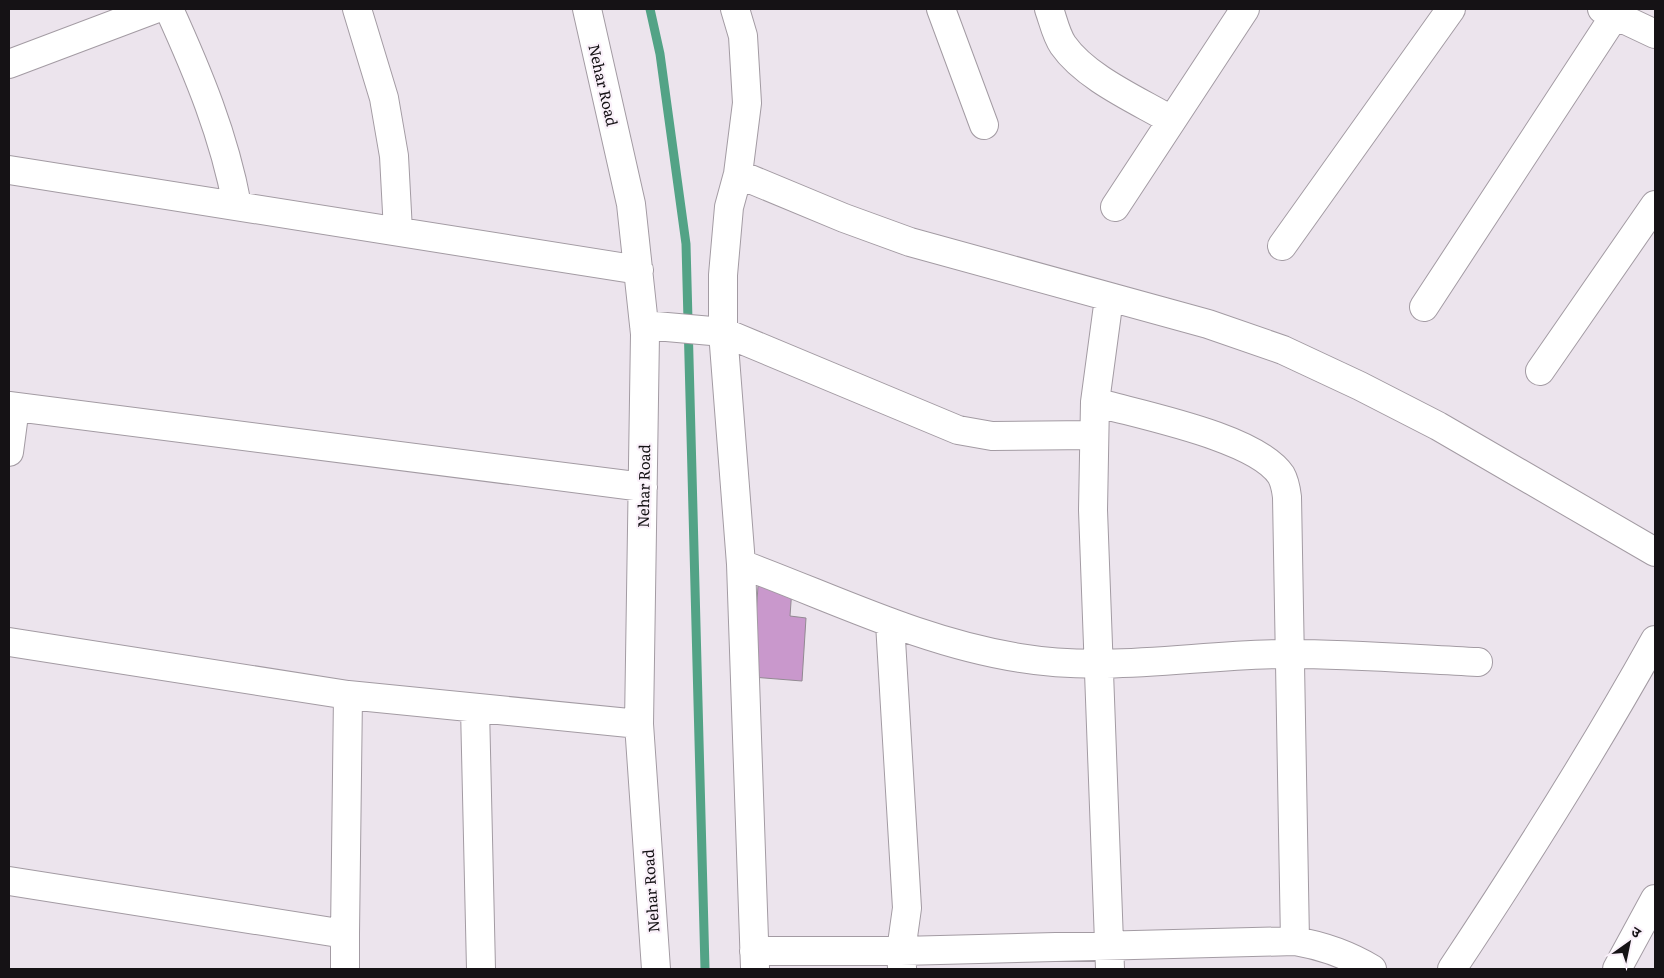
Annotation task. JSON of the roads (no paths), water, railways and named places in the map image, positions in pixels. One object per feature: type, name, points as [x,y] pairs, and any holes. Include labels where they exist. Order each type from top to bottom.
[{"type":"street","points":[[9,64],[155,9]]},
{"type":"street","points":[[169,9],[194,64],[216,120],[231,171],[237,205]]},
{"type":"street","points":[[357,9],[384,98],[394,156],[398,231]]},
{"type":"street","name":"Nehar Road","points":[[587,9],[631,204],[639,270],[654,325],[643,487],[639,724],[656,969]]},
{"type":"street","points":[[735,9],[743,36],[746,103],[738,174],[729,208],[723,275],[711,331],[741,564],[755,960],[1110,958],[1295,941],[1321,945],[1348,955],[1372,969]]},
{"type":"street","points":[[941,9],[984,125]]},
{"type":"street","points":[[1048,9],[1062,44],[1077,61],[1099,77],[1171,120]]},
{"type":"street","points":[[1115,207],[1244,9]]},
{"type":"street","points":[[1282,246],[1451,9]]},
{"type":"street","points":[[1424,307],[1609,12],[1655,34]]},
{"type":"street","points":[[9,170],[639,270]]},
{"type":"street","points":[[738,174],[844,218],[910,242],[1208,324],[1283,350],[1352,382],[1438,426],[1655,552]]},
{"type":"street","points":[[1540,372],[1655,205]]},
{"type":"street","points":[[1109,298],[1095,402],[1093,510],[1110,958]]},
{"type":"street","points":[[654,325],[711,331],[958,430],[992,436],[1093,435]]},
{"type":"street","points":[[1095,402],[1215,436],[1244,447],[1266,461],[1280,474],[1285,483],[1287,497],[1288,654],[1295,941]]},
{"type":"street","points":[[9,452],[12,406],[643,487]]},
{"type":"street","points":[[741,564],[810,589],[890,623],[965,647],[1012,657],[1098,665],[1288,654],[1478,662]]},
{"type":"street","points":[[890,623],[907,908],[902,960]]},
{"type":"street","points":[[1452,969],[1518,869],[1601,735],[1655,640]]},
{"type":"street","points":[[9,642],[348,694],[639,724]]},
{"type":"street","points":[[345,969],[348,694]]},
{"type":"street","points":[[475,708],[482,969]]},
{"type":"street","points":[[9,881],[345,934]]},
{"type":"street","points":[[1617,969],[1655,899]]},
{"type":"waterway","points":[[650,9],[660,54],[686,244],[705,969]]}]
